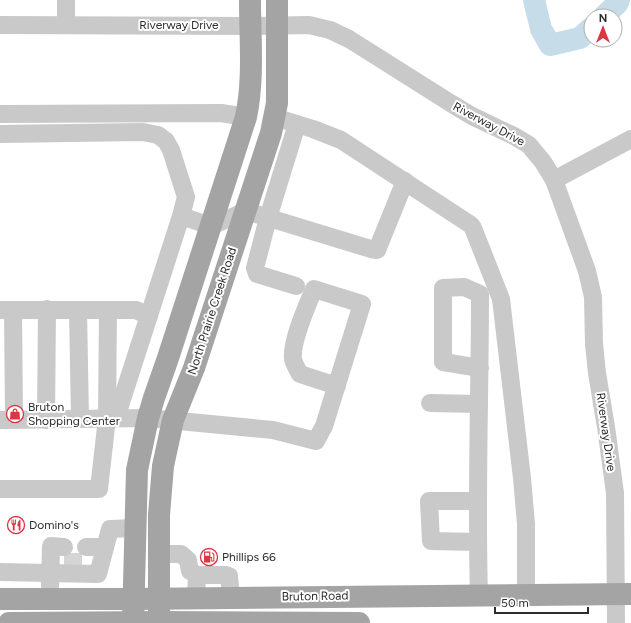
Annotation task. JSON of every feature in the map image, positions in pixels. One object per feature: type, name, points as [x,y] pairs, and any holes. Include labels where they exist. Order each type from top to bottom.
[{"type":"main road","points":[[133,623],[137,470],[148,418],[246,117],[251,78],[250,0]]},
{"type":"main road","name":"North Prairie Creek Road","points":[[159,622],[159,515],[163,466],[173,420],[194,368],[271,133],[277,103],[277,0]]},
{"type":"main road","name":"Bruton Road","points":[[0,599],[623,594]]},
{"type":"main road","points":[[9,623],[359,623]]},
{"type":"street","points":[[66,0],[66,24]]},
{"type":"street","name":"Riverway Drive","points":[[0,24],[309,25],[330,30],[349,39],[472,116],[514,136],[529,145],[543,162],[554,180],[587,271],[592,297],[597,373],[615,492],[623,594],[616,623]]},
{"type":"street","points":[[0,114],[221,113],[246,117]]},
{"type":"street","points":[[274,117],[341,140],[470,225],[480,243],[501,299],[523,485],[526,524],[526,594]]},
{"type":"street","points":[[296,286],[257,274],[255,268],[268,218],[297,124]]},
{"type":"street","points":[[0,134],[143,132],[158,135],[166,141],[171,150],[186,197],[149,316],[112,418],[99,489],[0,489]]},
{"type":"street","points":[[554,180],[631,139]]},
{"type":"street","points":[[181,216],[211,226],[246,211],[377,250],[405,182]]},
{"type":"street","points":[[149,316],[136,310],[6,310],[7,420],[148,418],[274,430],[316,441],[324,426],[337,386],[362,304],[314,289],[302,315],[293,352],[293,360],[300,374],[337,386]]},
{"type":"street","points":[[46,420],[47,309]]},
{"type":"street","points":[[78,310],[80,419]]},
{"type":"street","points":[[108,310],[112,418]]},
{"type":"street","points":[[479,595],[478,501],[480,368]]},
{"type":"street","points":[[430,403],[479,404]]},
{"type":"street","points":[[478,501],[429,501],[431,541],[478,542]]},
{"type":"street","points":[[99,599],[95,558],[110,529],[136,528]]},
{"type":"street","points":[[159,554],[181,554],[188,560],[190,571],[197,575],[229,576],[231,597]]},
{"type":"street","points":[[0,572],[57,561],[95,558]]},
{"type":"street","points":[[50,598],[57,561]]},
{"type":"street","points":[[196,598],[197,575]]},
{"type":"waterway","points":[[534,0],[541,29],[550,45],[580,38],[583,35]]},
{"type":"waterway","points":[[613,8],[619,0]]},
{"type":"tunnel","points":[[64,562],[86,562]]},
{"type":"place","name":"Bruton Shopping Center","points":[[15,414]]},
{"type":"place","name":"Domino's","points":[[16,525]]},
{"type":"place","name":"Phillips 66","points":[[209,557]]}]
